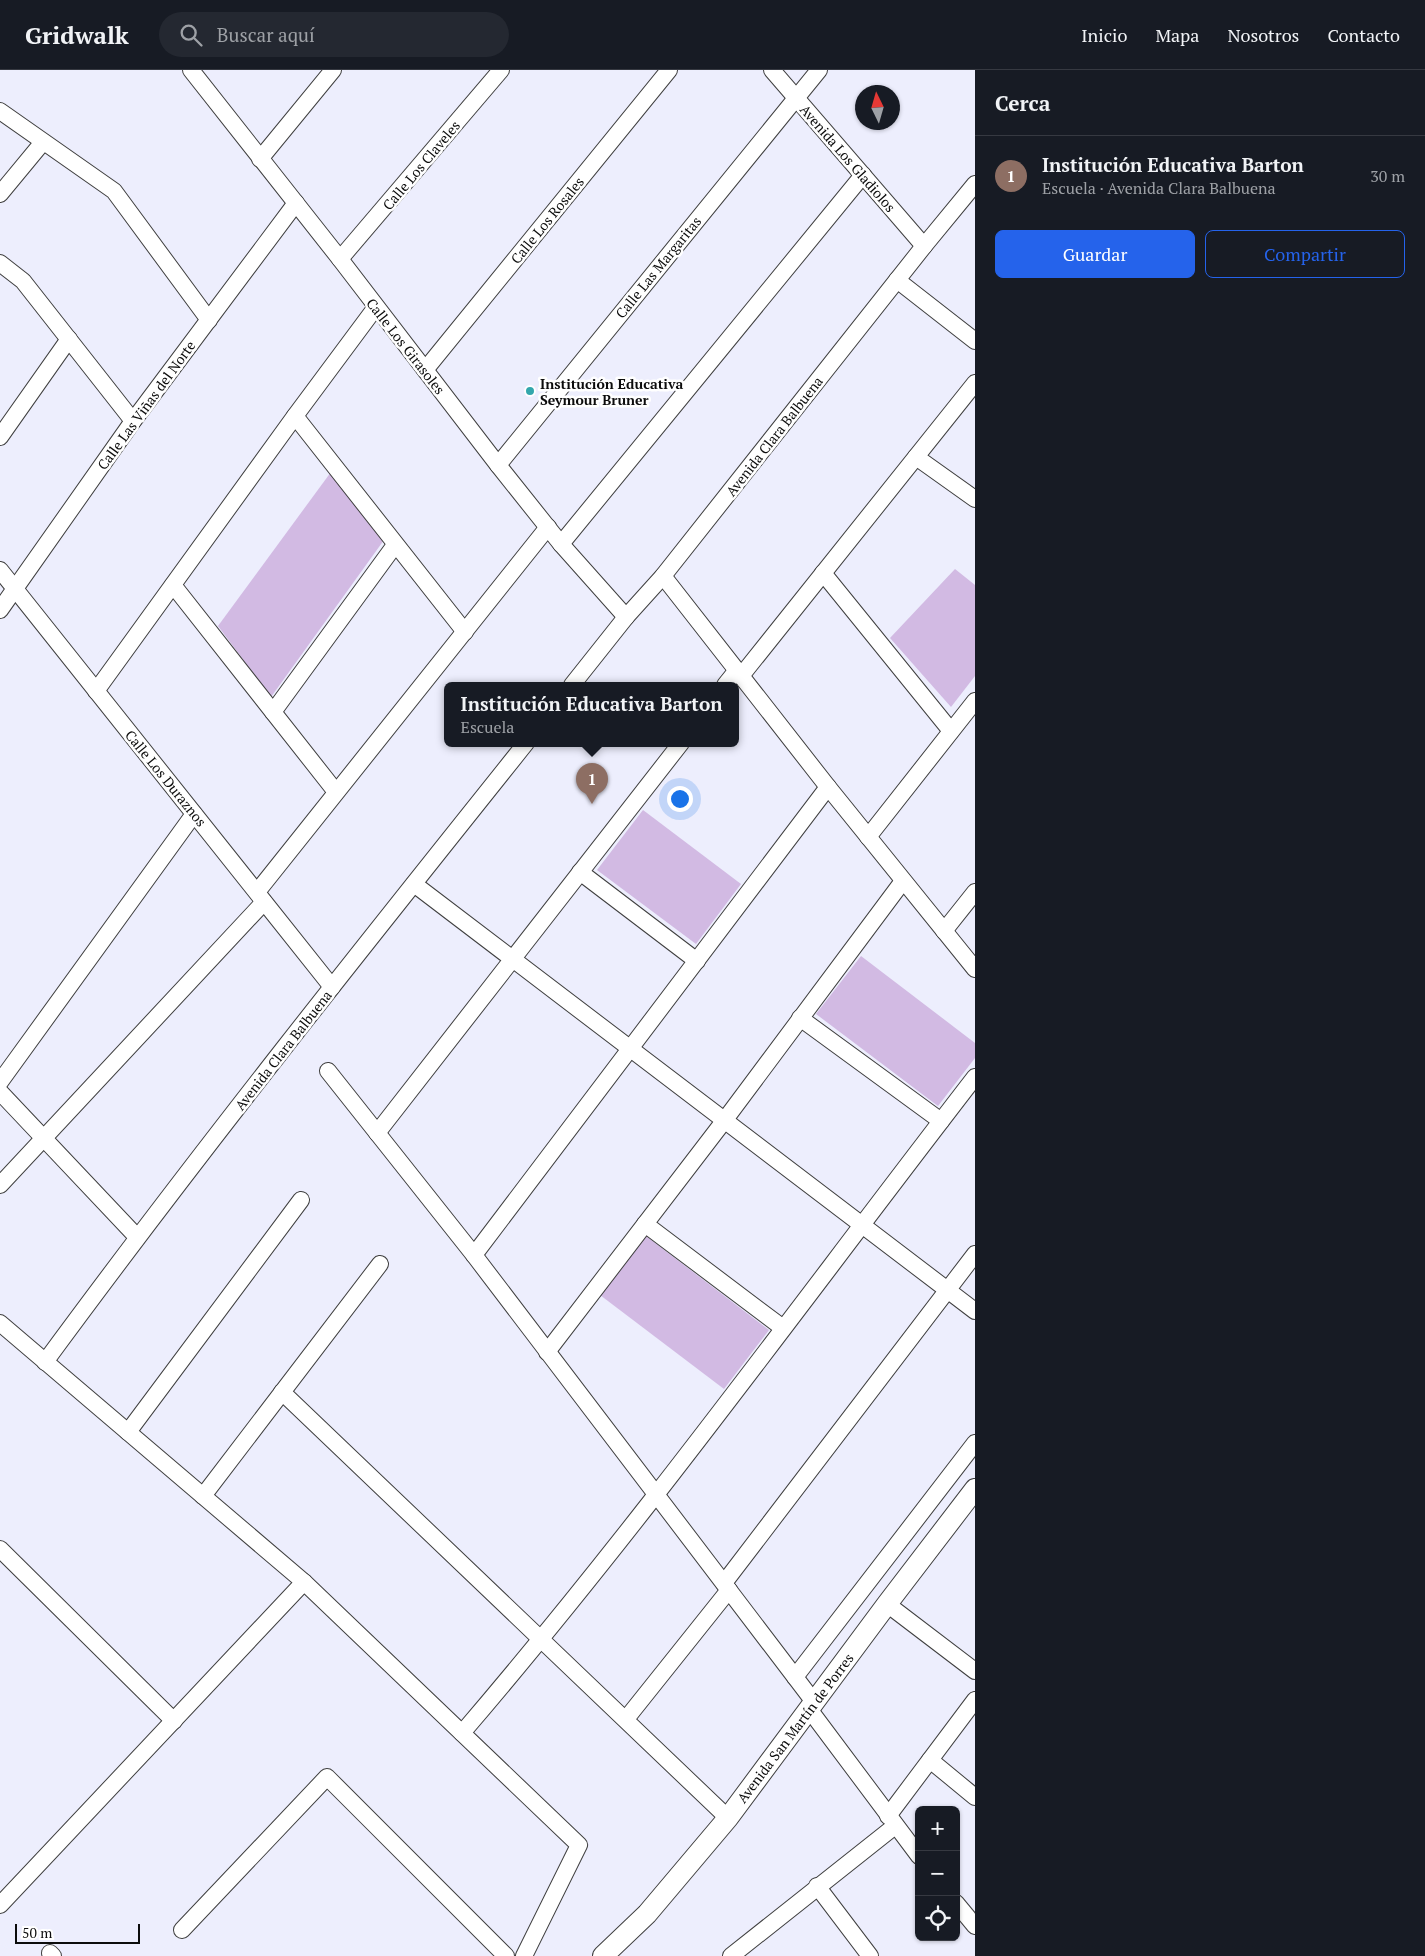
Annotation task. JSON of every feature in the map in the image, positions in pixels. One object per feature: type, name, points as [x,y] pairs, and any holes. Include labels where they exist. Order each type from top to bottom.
[{"type":"street","name":"Calle Los Girasoles","points":[[191,70],[340,259],[498,465],[561,544],[626,617]]},
{"type":"street","points":[[260,159],[333,70]]},
{"type":"street","name":"Calle Los Claveles","points":[[340,259],[502,70]]},
{"type":"street","name":"Calle Los Rosales","points":[[425,370],[669,70]]},
{"type":"street","name":"Avenida Los Gladiolos","points":[[772,70],[924,246]]},
{"type":"street","name":"Calle Las Margaritas","points":[[498,465],[819,70]]},
{"type":"street","points":[[0,111],[114,191],[209,320]]},
{"type":"street","points":[[0,194],[43,142]]},
{"type":"street","points":[[561,544],[863,175]]},
{"type":"street","name":"Avenida Clara Balbuena","points":[[574,682],[626,617],[663,576],[975,184]]},
{"type":"street","name":"Calle Las Viñas del Norte","points":[[0,610],[134,421],[296,203]]},
{"type":"street","points":[[0,263],[23,281],[134,421]]},
{"type":"street","points":[[897,280],[975,341]]},
{"type":"street","points":[[96,692],[376,307]]},
{"type":"street","points":[[0,437],[69,339]]},
{"type":"street","points":[[728,682],[739,673],[823,573],[975,383]]},
{"type":"street","points":[[295,416],[465,632]]},
{"type":"street","points":[[916,457],[975,499]]},
{"type":"street","points":[[0,1185],[260,897],[336,792],[548,527]]},
{"type":"street","points":[[273,712],[395,544]]},
{"type":"street","name":"Calle Los Duraznos","points":[[0,570],[332,987]]},
{"type":"street","points":[[823,573],[951,731]]},
{"type":"street","points":[[663,576],[828,788],[975,969]]},
{"type":"street","points":[[173,585],[336,792]]},
{"type":"street","points":[[868,837],[975,701]]},
{"type":"street","name":"Avenida Clara Balbuena","points":[[45,1362],[137,1237],[523,747]]},
{"type":"street","points":[[377,1133],[678,747]]},
{"type":"street","points":[[474,1255],[828,788]]},
{"type":"street","points":[[0,1082],[194,814]]},
{"type":"street","points":[[580,872],[697,960]]},
{"type":"street","points":[[547,1352],[724,1121],[903,881]]},
{"type":"street","points":[[414,884],[975,1311]]},
{"type":"street","points":[[944,931],[975,892]]},
{"type":"street","points":[[800,1018],[941,1121]]},
{"type":"street","points":[[328,1071],[474,1255],[727,1586],[795,1677],[812,1706],[891,1821],[915,1851]]},
{"type":"street","points":[[462,1733],[542,1640],[656,1495],[975,1077]]},
{"type":"street","points":[[0,1092],[137,1237]]},
{"type":"street","points":[[128,1432],[301,1200]]},
{"type":"street","points":[[645,1224],[783,1328]]},
{"type":"street","points":[[626,1719],[975,1254]]},
{"type":"street","points":[[203,1496],[380,1264]]},
{"type":"street","points":[[3,1331],[45,1362],[304,1582],[579,1845],[524,1956]]},
{"type":"street","points":[[282,1392],[728,1818]]},
{"type":"street","points":[[795,1677],[975,1443]]},
{"type":"street","name":"Avenida San Martín de Porres","points":[[603,1956],[647,1914],[728,1818],[975,1489]]},
{"type":"street","points":[[0,1549],[174,1721]]},
{"type":"street","points":[[0,1905],[304,1582]]},
{"type":"street","points":[[887,1604],[975,1671]]},
{"type":"street","points":[[739,1953],[891,1821],[930,1760],[975,1700]]},
{"type":"street","points":[[930,1760],[975,1797]]},
{"type":"street","points":[[182,1930],[326,1777],[506,1956]]},
{"type":"street","points":[[817,1886],[870,1956]]},
{"type":"street","points":[[960,1908],[975,1926]]},
{"type":"shaded area","points":[[331,472],[384,540],[271,697],[218,626]]},
{"type":"shaded area","points":[[955,569],[975,585],[975,676],[951,707],[890,638]]},
{"type":"shaded area","points":[[643,810],[741,884],[696,944],[597,870]]},
{"type":"shaded area","points":[[861,956],[975,1043],[975,1058],[938,1106],[816,1014]]},
{"type":"shaded area","points":[[646,1236],[769,1330],[724,1389],[600,1295]]},
{"type":"place","name":"Institución Educativa Seymour Bruner","points":[[530,391]]},
{"type":"place","name":"Institución Educativa Barton","points":[[592,804]]}]
